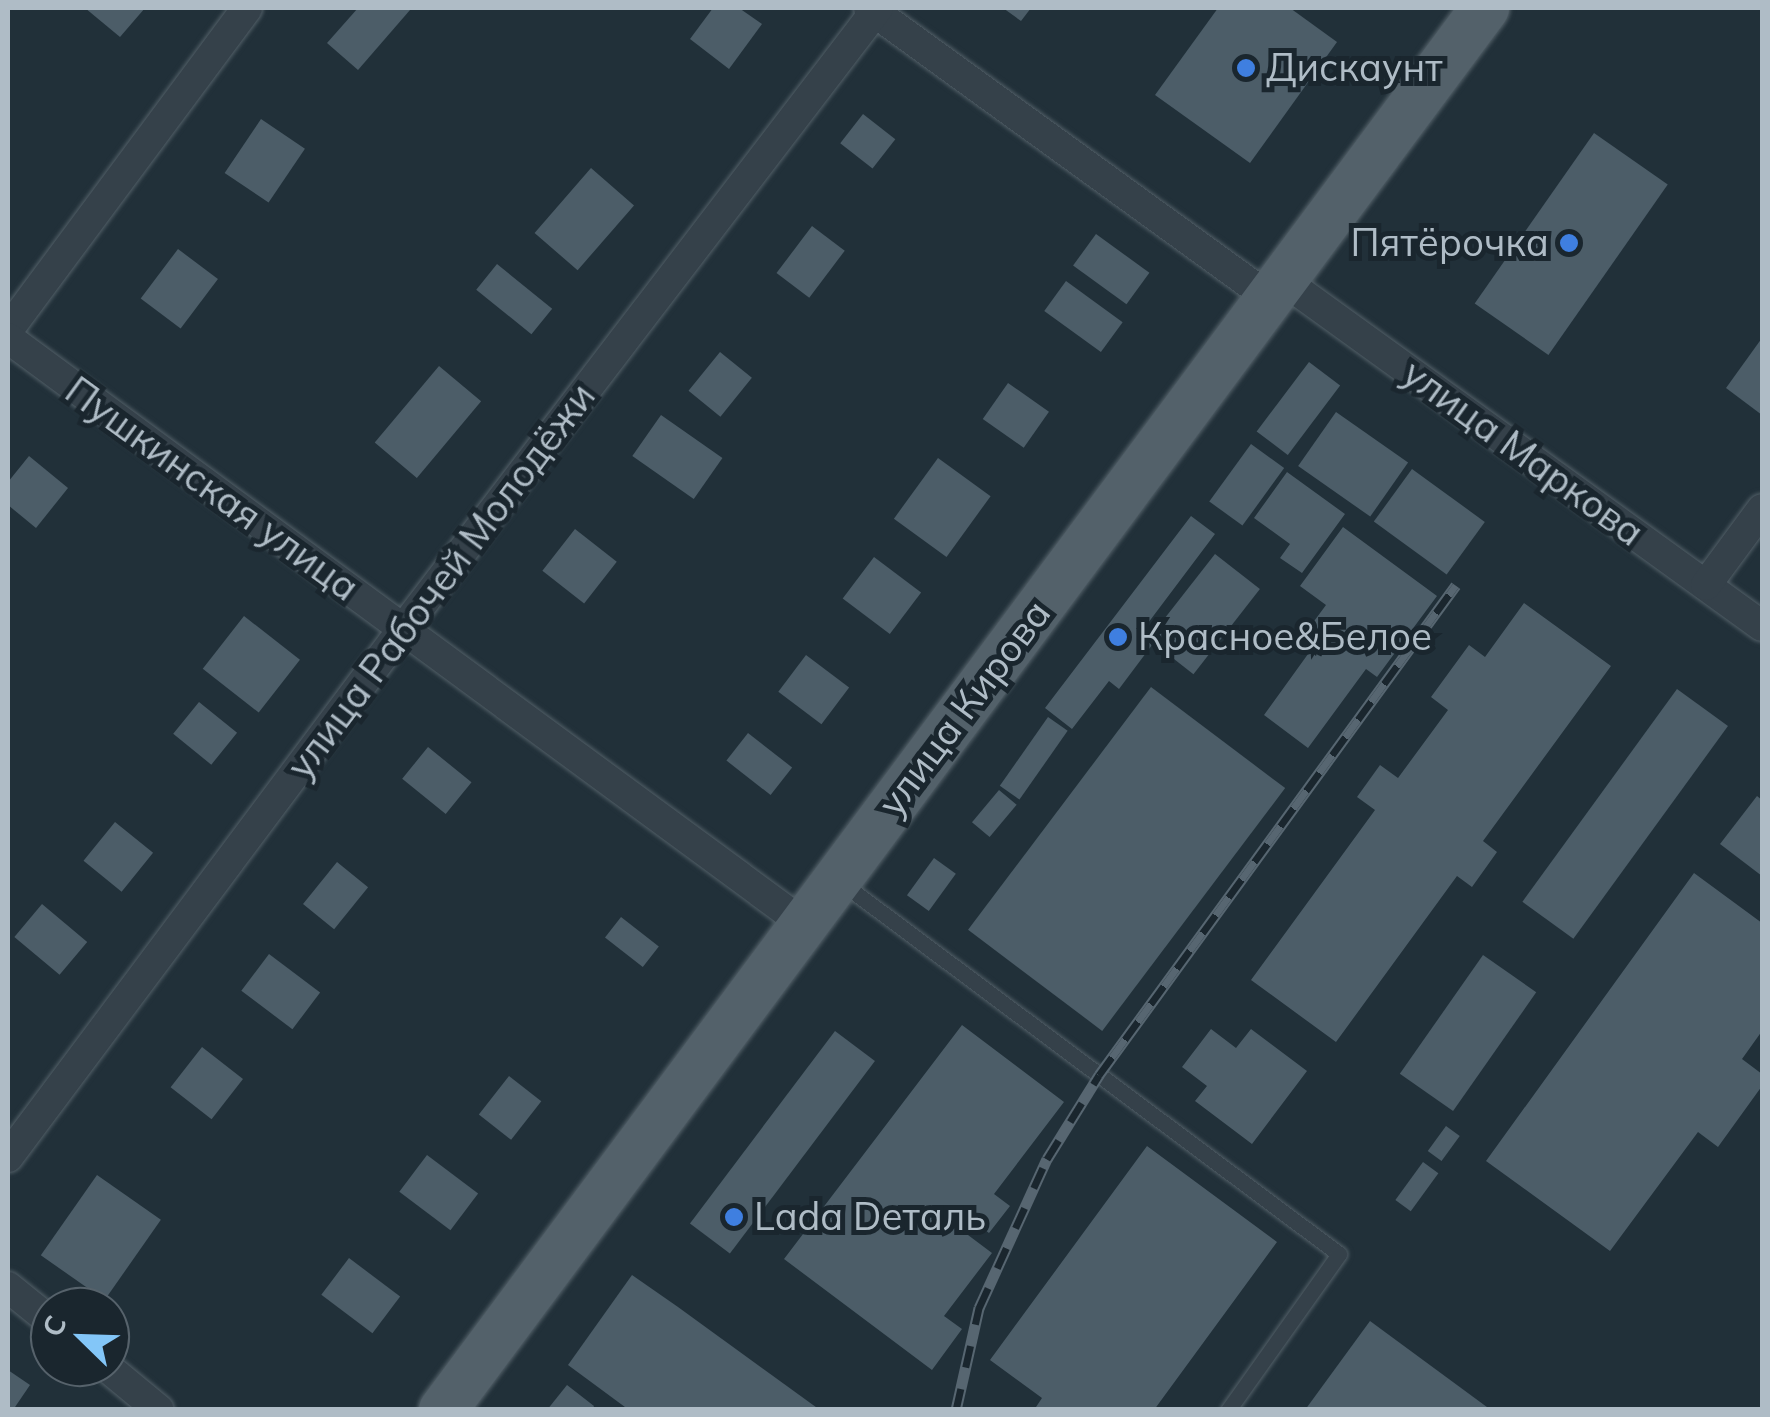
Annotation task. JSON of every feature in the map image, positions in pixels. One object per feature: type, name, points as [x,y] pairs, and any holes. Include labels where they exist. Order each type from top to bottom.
[{"type":"main road","name":"улица Кирова","points":[[443,1410],[1485,8]]},
{"type":"street","points":[[8,334],[247,8]]},
{"type":"street","name":"улица Маркова","points":[[874,9],[1762,626]]},
{"type":"street","name":"улица Рабочей Молодёжи","points":[[8,1157],[874,9]]},
{"type":"street","name":"Пушкинская улица","points":[[8,334],[804,924]]},
{"type":"street","points":[[1706,585],[1762,508]]},
{"type":"street","points":[[8,1287],[30,1305]]},
{"type":"street","points":[[130,1386],[159,1410]]},
{"type":"lane","points":[[837,880],[1339,1254],[1228,1410]]},
{"type":"building","points":[[85,8],[145,8],[120,37]]},
{"type":"building","points":[[358,8],[410,10],[358,70],[327,43]]},
{"type":"building","points":[[713,8],[739,8],[762,24],[729,69],[690,39]]},
{"type":"building","points":[[1003,8],[1031,8],[1021,21]]},
{"type":"building","name":"Дискаунт","points":[[1218,8],[1290,8],[1337,42],[1250,163],[1155,95]]},
{"type":"building","points":[[863,114],[895,139],[873,168],[840,143]]},
{"type":"building","points":[[261,119],[305,149],[269,203],[225,173]]},
{"type":"building","name":"Пятёрочка","points":[[1594,133],[1668,185],[1548,355],[1475,303]]},
{"type":"building","points":[[591,168],[634,205],[578,270],[535,233]]},
{"type":"building","points":[[812,226],[845,251],[809,298],[776,273]]},
{"type":"building","points":[[1096,234],[1149,273],[1126,304],[1073,266]]},
{"type":"building","points":[[178,249],[218,279],[181,329],[141,299]]},
{"type":"building","points":[[497,264],[552,309],[531,334],[476,290]]},
{"type":"building","points":[[1066,281],[1123,322],[1101,352],[1044,311]]},
{"type":"building","points":[[1762,338],[1762,415],[1726,388]]},
{"type":"building","points":[[720,352],[752,378],[720,417],[689,391]]},
{"type":"building","points":[[1309,362],[1340,385],[1288,455],[1257,431]]},
{"type":"building","points":[[439,366],[481,401],[417,478],[375,443]]},
{"type":"building","points":[[1008,383],[1049,412],[1024,448],[983,419]]},
{"type":"building","points":[[1336,412],[1408,462],[1370,517],[1298,466]]},
{"type":"building","points":[[661,415],[722,458],[694,499],[632,456]]},
{"type":"building","points":[[1251,444],[1284,468],[1242,526],[1209,501]]},
{"type":"building","points":[[29,456],[68,488],[36,528],[8,505],[8,482]]},
{"type":"building","points":[[938,458],[991,496],[947,557],[894,519]]},
{"type":"building","points":[[1412,469],[1485,522],[1447,574],[1374,522]]},
{"type":"building","points":[[1287,472],[1345,514],[1302,573],[1280,558],[1290,544],[1254,518]]},
{"type":"building","points":[[1191,516],[1215,534],[1139,635],[1152,645],[1119,689],[1109,681],[1072,729],[1045,708]]},
{"type":"building","points":[[1343,527],[1437,596],[1377,677],[1366,669],[1308,748],[1264,715],[1321,636],[1309,628],[1326,605],[1300,586]]},
{"type":"building","points":[[575,529],[617,562],[584,603],[542,571]]},
{"type":"building","points":[[1215,554],[1260,589],[1193,674],[1149,639]]},
{"type":"building","points":[[874,557],[921,593],[890,634],[843,599]]},
{"type":"building","points":[[1524,603],[1611,666],[1483,841],[1497,852],[1472,887],[1457,876],[1336,1042],[1251,980],[1375,810],[1357,797],[1380,765],[1398,778],[1448,710],[1431,697],[1469,645],[1485,657]]},
{"type":"building","points":[[244,616],[300,660],[259,713],[203,669]]},
{"type":"building","points":[[806,655],[849,687],[821,724],[778,692]]},
{"type":"building","points":[[1151,687],[1285,788],[1102,1031],[968,930]]},
{"type":"building","points":[[1677,689],[1728,726],[1573,939],[1522,902]]},
{"type":"building","points":[[199,702],[237,733],[211,765],[173,734]]},
{"type":"building","points":[[1048,717],[1068,731],[1019,800],[1000,786]]},
{"type":"building","points":[[748,733],[792,767],[771,795],[726,761]]},
{"type":"building","points":[[428,747],[472,782],[446,814],[402,779]]},
{"type":"building","points":[[999,790],[1017,805],[990,837],[972,822]]},
{"type":"building","points":[[1757,796],[1762,800],[1762,876],[1720,844]]},
{"type":"building","points":[[115,822],[153,853],[122,892],[84,861]]},
{"type":"building","points":[[934,858],[956,874],[929,911],[907,895]]},
{"type":"building","points":[[337,862],[368,887],[334,929],[303,904]]},
{"type":"building","points":[[1694,873],[1762,923],[1762,1031],[1742,1059],[1762,1074],[1762,1086],[1718,1147],[1698,1132],[1610,1251],[1486,1161]]},
{"type":"building","points":[[42,904],[87,942],[60,975],[14,937]]},
{"type":"building","points":[[621,917],[659,947],[643,967],[605,937]]},
{"type":"building","points":[[269,954],[320,993],[292,1029],[241,991]]},
{"type":"building","points":[[1483,955],[1536,992],[1453,1111],[1400,1074]]},
{"type":"building","points":[[962,1025],[1064,1102],[994,1194],[1010,1206],[989,1233],[973,1221],[964,1232],[992,1253],[944,1316],[962,1329],[932,1370],[784,1259]]},
{"type":"building","points":[[1211,1029],[1236,1048],[1251,1029],[1307,1071],[1252,1144],[1195,1101],[1207,1086],[1182,1067]]},
{"type":"building","points":[[835,1031],[875,1061],[730,1254],[690,1223]]},
{"type":"building","points":[[202,1047],[243,1079],[212,1119],[171,1087]]},
{"type":"building","points":[[509,1076],[541,1101],[511,1140],[479,1115]]},
{"type":"building","points":[[1446,1126],[1460,1136],[1442,1161],[1428,1151]]},
{"type":"building","points":[[1147,1146],[1277,1242],[1154,1410],[1034,1410],[1042,1398],[990,1360]]},
{"type":"building","points":[[427,1155],[478,1194],[450,1230],[399,1192]]},
{"type":"building","points":[[1423,1162],[1438,1173],[1411,1211],[1395,1200]]},
{"type":"building","points":[[97,1175],[161,1220],[114,1287],[86,1287],[41,1255]]},
{"type":"building","points":[[349,1258],[400,1297],[372,1333],[321,1295]]},
{"type":"building","points":[[632,1275],[820,1410],[629,1410],[568,1365]]},
{"type":"building","points":[[1370,1321],[1491,1410],[1305,1410]]},
{"type":"building","points":[[8,1370],[30,1385],[13,1410],[8,1410]]},
{"type":"building","points":[[567,1385],[594,1406],[592,1410],[547,1410]]},
{"type":"railway","points":[[956,1410],[979,1308],[1047,1159],[1099,1075],[1456,585]]},
{"type":"place","name":"Дискаунт","points":[[1246,68]]},
{"type":"place","name":"Пятёрочка","points":[[1569,243]]},
{"type":"place","name":"Красное&Белое","points":[[1118,637]]},
{"type":"place","name":"Lada Dеталь","points":[[734,1217]]}]
